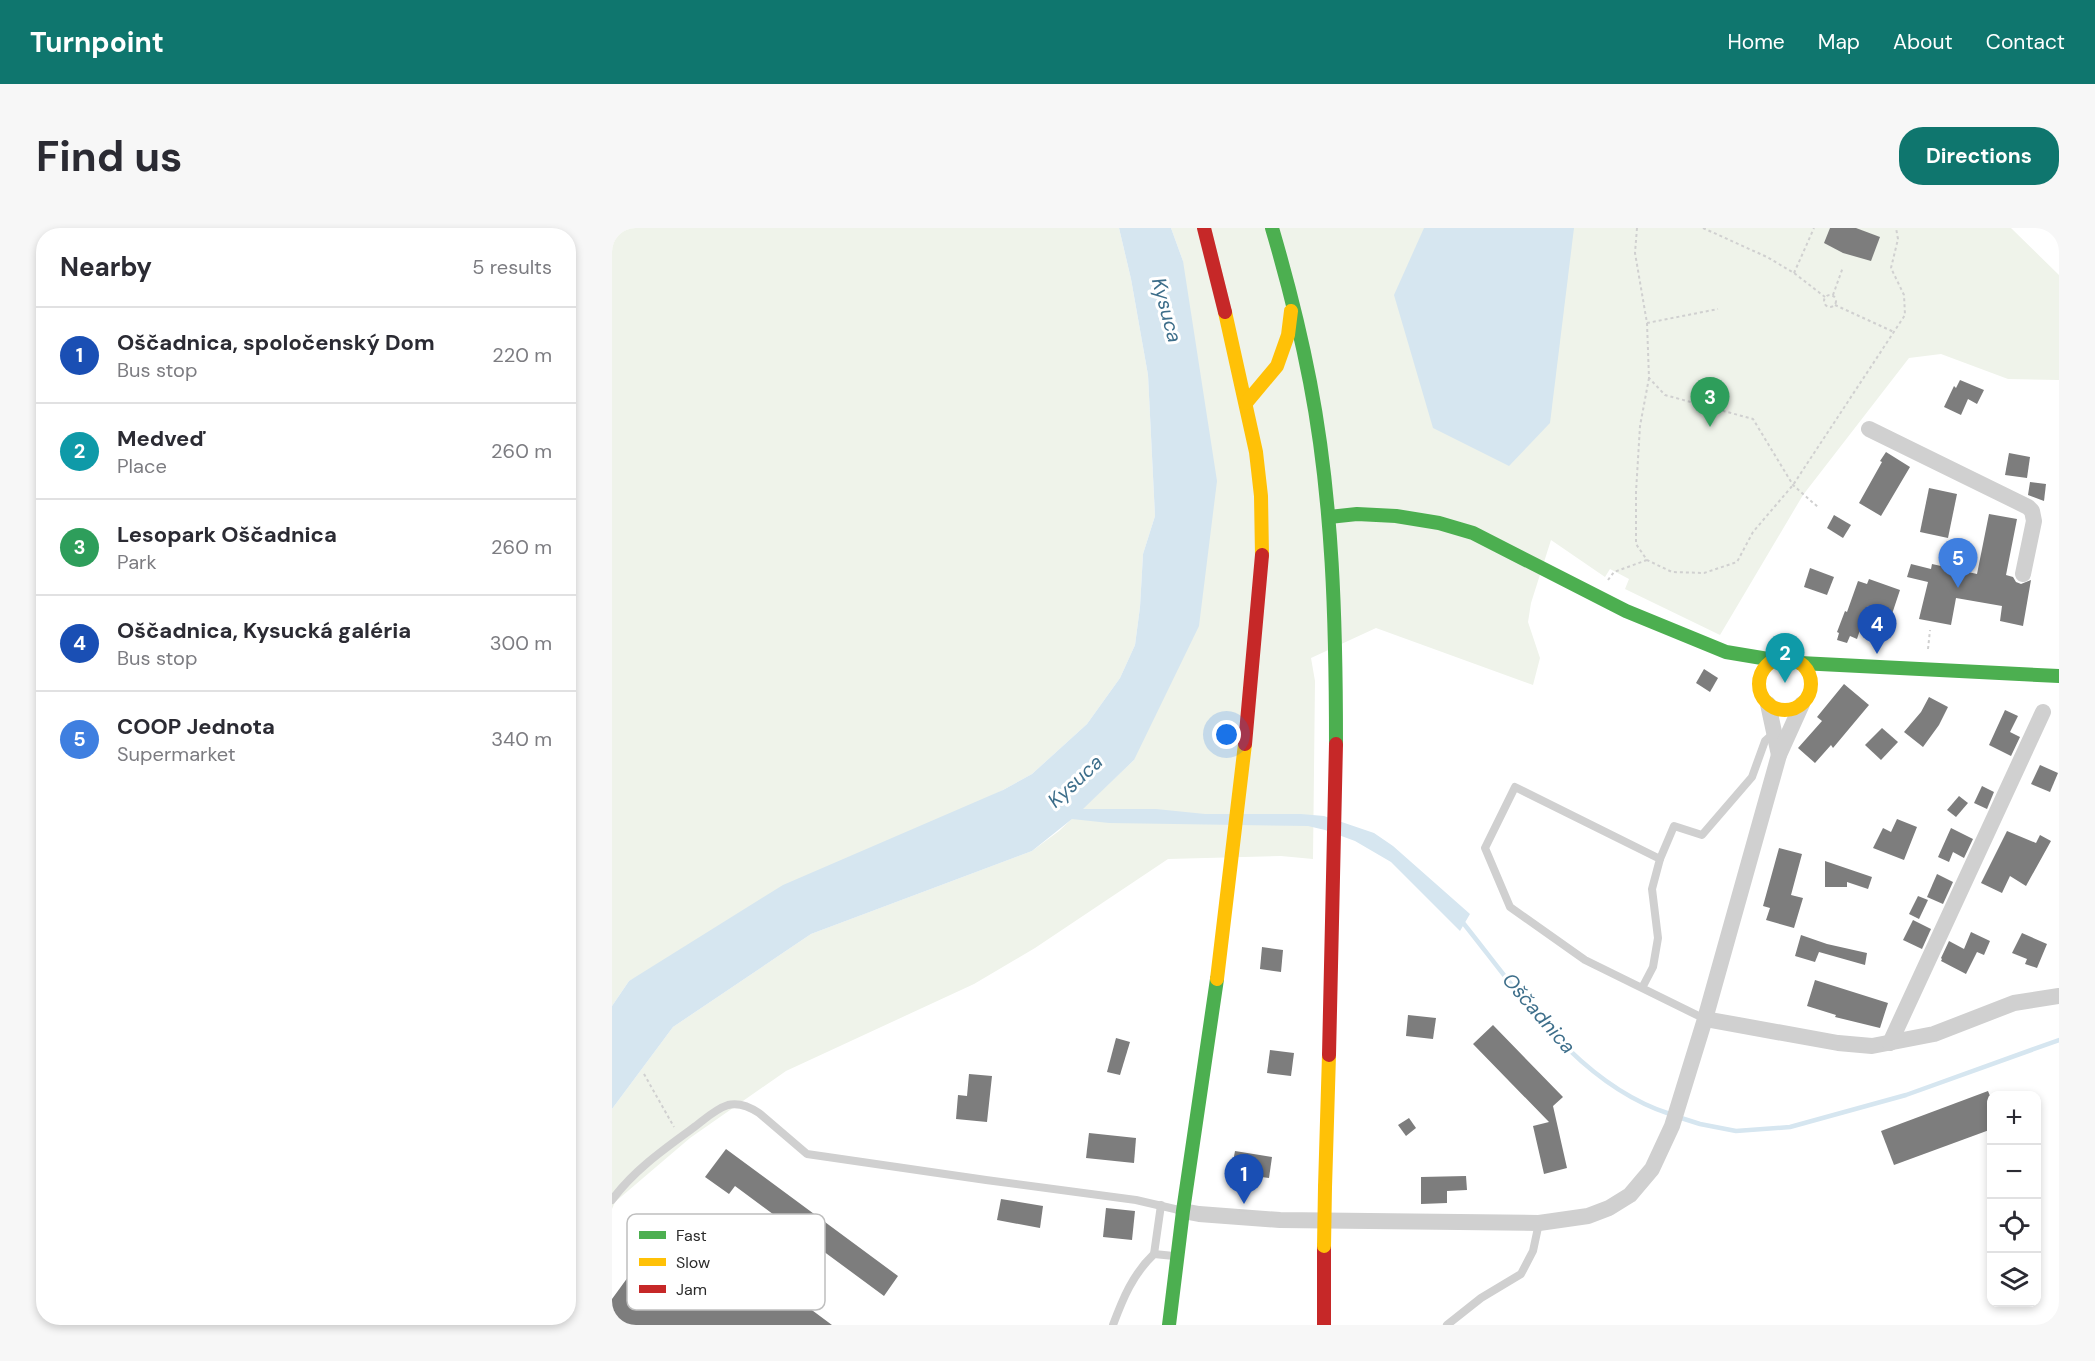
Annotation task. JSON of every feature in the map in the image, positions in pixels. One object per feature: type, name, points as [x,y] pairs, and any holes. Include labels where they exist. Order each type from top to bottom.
[{"type":"main road","points":[[1169,1325],[1183,1211],[1209,1040],[1242,775],[1262,560],[1261,496],[1256,452],[1204,228]]},
{"type":"main road","points":[[1272,228],[1292,298],[1314,408],[1329,517],[1334,584],[1335,803],[1325,1187],[1324,1325]]},
{"type":"main road","points":[[1246,403],[1271,375],[1282,354],[1291,321],[1292,298]]},
{"type":"main road","points":[[1234,350],[1243,357],[1258,361],[1282,354]]},
{"type":"main road","points":[[1329,517],[1357,514],[1396,516],[1439,523],[1473,533],[1626,611],[1726,652],[1774,660],[1787,658],[1800,663],[2059,676]]},
{"type":"main road","points":[[1726,652],[1738,670],[1759,686]]},
{"type":"main road","points":[[1774,660],[1763,671],[1759,686],[1763,699],[1781,710],[1796,708],[1827,681],[1855,665]]},
{"type":"main road","points":[[1800,663],[1810,676],[1806,698]]},
{"type":"street","points":[[1869,429],[2028,507],[2032,511],[2034,521],[2023,574]]},
{"type":"street","points":[[1183,1211],[1280,1220],[1539,1223],[1588,1216],[1609,1208],[1630,1195],[1652,1169],[1672,1126],[1705,1019],[1779,755],[1806,698]]},
{"type":"street","points":[[1768,704],[1779,755]]},
{"type":"street","points":[[1890,1043],[2043,712]]},
{"type":"street","points":[[1705,1019],[1846,1044],[1872,1046],[1934,1034],[2014,1003],[2059,996]]},
{"type":"lane","points":[[1642,988],[1653,967],[1658,938],[1652,889],[1660,859],[1674,826],[1702,835],[1752,777],[1765,741],[1774,733]]},
{"type":"lane","points":[[1660,859],[1515,787],[1485,848],[1510,908],[1585,960],[1705,1019]]},
{"type":"lane","points":[[612,1200],[634,1175],[680,1137],[727,1106],[743,1105],[759,1113],[807,1154],[1125,1198],[1183,1211]]},
{"type":"lane","points":[[1113,1325],[1125,1292],[1143,1264],[1154,1254],[1161,1205]]},
{"type":"lane","points":[[1447,1325],[1481,1299],[1521,1274],[1533,1251],[1539,1223]]},
{"type":"lane","points":[[1154,1254],[1178,1256]]},
{"type":"path","points":[[1637,228],[1635,253],[1647,323],[1649,378],[1640,426],[1636,544],[1647,560],[1672,572],[1704,573],[1737,562],[1753,532],[1793,485],[1905,315],[1904,294],[1891,268],[1898,239],[1896,228]]},
{"type":"path","points":[[1703,228],[1767,257],[1794,273],[1825,297]]},
{"type":"path","points":[[1794,273],[1814,228]]},
{"type":"path","points":[[1833,295],[1843,267]]},
{"type":"path","points":[[1825,297],[1833,295]]},
{"type":"path","points":[[1833,295],[1837,300],[1835,305]]},
{"type":"path","points":[[1825,297],[1827,306],[1835,305],[1894,332]]},
{"type":"path","points":[[1647,323],[1718,309]]},
{"type":"path","points":[[1649,378],[1665,395],[1753,418],[1793,485],[1819,508]]},
{"type":"path","points":[[1609,580],[1614,572],[1647,560]]},
{"type":"path","points":[[1927,655],[1930,630]]},
{"type":"path","points":[[644,1074],[680,1137]]},
{"type":"shaded area","points":[[612,228],[1119,228],[1131,279],[1148,375],[1155,516],[1143,554],[1135,645],[1120,678],[1087,724],[1032,774],[629,981],[612,1006]]},
{"type":"shaded area","points":[[1171,228],[2011,228],[2059,275],[2059,380],[2008,379],[1941,354],[1909,358],[1803,495],[1720,635],[1625,589],[1629,579],[1610,569],[1605,577],[1551,540],[1531,603],[1528,622],[1540,658],[1533,685],[1376,628],[1311,658],[1315,681],[1313,859],[1281,856],[1168,859],[1035,948],[974,984],[786,1071],[690,1138],[615,1202],[612,1209],[612,1109],[673,1027],[811,934],[1032,851],[1059,831],[1134,760],[1183,261]]},
{"type":"water","name":"Kysuca","points":[[1119,228],[1171,228],[1183,261],[1217,481],[1199,626],[1134,760],[1083,809],[1156,809],[1205,814],[1324,816],[1374,833],[1393,846],[1470,914],[1460,931],[1391,862],[1355,841],[1325,830],[1308,826],[1109,823],[1072,819],[1032,851],[811,934],[673,1027],[612,1109],[612,1006],[629,981],[783,885],[1003,790],[1032,774],[1087,724],[1120,678],[1135,645],[1143,554],[1155,516],[1148,375],[1131,279]]},
{"type":"water","points":[[1424,228],[1574,228],[1550,423],[1509,466],[1433,428],[1394,295]]},
{"type":"building","points":[[1830,228],[1856,228],[1880,237],[1871,261],[1843,253],[1824,243]]},
{"type":"building","points":[[1960,380],[1984,390],[1977,404],[1968,399],[1961,415],[1944,407],[1954,386],[1956,388]]},
{"type":"building","points":[[1886,452],[1910,467],[1881,516],[1859,503]]},
{"type":"building","points":[[2009,453],[2030,457],[2027,478],[2005,475]]},
{"type":"building","points":[[2030,482],[2046,484],[2044,501],[2028,495]]},
{"type":"building","points":[[1929,488],[1957,494],[1948,538],[1920,532]]},
{"type":"building","points":[[1989,514],[2017,519],[2006,575],[2013,577],[2021,584],[2031,580],[2023,626],[2000,621],[2002,606],[1956,598],[1951,625],[1919,619],[1928,582],[1907,577],[1911,564],[1931,569],[1932,564],[1977,574]]},
{"type":"building","points":[[1834,515],[1851,525],[1843,538],[1827,528]]},
{"type":"building","points":[[1810,568],[1834,577],[1827,595],[1804,587]]},
{"type":"building","points":[[1869,579],[1900,590],[1892,614],[1868,606],[1857,639],[1850,636],[1847,643],[1837,640],[1839,633],[1837,632],[1858,581],[1867,584]]},
{"type":"building","points":[[1704,669],[1718,678],[1710,692],[1696,683]]},
{"type":"building","points":[[1844,684],[1869,705],[1833,748],[1831,745],[1815,763],[1798,748],[1822,721],[1817,717]]},
{"type":"building","points":[[1929,697],[1948,707],[1939,725],[1923,747],[1904,732],[1921,712]]},
{"type":"building","points":[[2005,710],[2018,716],[2010,732],[2020,737],[2011,756],[1989,745]]},
{"type":"building","points":[[1882,728],[1898,742],[1881,760],[1865,745]]},
{"type":"building","points":[[2040,765],[2058,773],[2050,792],[2031,784]]},
{"type":"building","points":[[1982,786],[1994,792],[1987,809],[1974,803]]},
{"type":"building","points":[[1959,796],[1968,803],[1956,817],[1947,810]]},
{"type":"building","points":[[1897,819],[1917,827],[1904,860],[1873,848],[1883,828],[1891,832]]},
{"type":"building","points":[[1951,828],[1973,839],[1964,858],[1953,852],[1949,862],[1938,857]]},
{"type":"building","points":[[2007,831],[2036,843],[2040,835],[2051,841],[2026,886],[2010,876],[2002,893],[1981,883]]},
{"type":"building","points":[[1779,848],[1802,854],[1791,895],[1803,898],[1794,928],[1766,920],[1770,908],[1763,906]]},
{"type":"building","points":[[1825,861],[1872,877],[1868,889],[1847,882],[1847,887],[1825,887]]},
{"type":"building","points":[[1937,874],[1953,882],[1943,904],[1927,897]]},
{"type":"building","points":[[1918,896],[1928,900],[1919,919],[1909,914]]},
{"type":"building","points":[[1913,920],[1931,929],[1922,949],[1903,940]]},
{"type":"building","points":[[1971,932],[1990,941],[1984,955],[1977,952],[1966,974],[1941,961],[1941,958],[1949,941],[1964,949]]},
{"type":"building","points":[[2022,933],[2047,944],[2037,968],[2025,964],[2027,959],[2012,953]]},
{"type":"building","points":[[1801,935],[1827,944],[1867,953],[1865,965],[1819,952],[1815,962],[1795,956]]},
{"type":"building","points":[[1262,947],[1283,950],[1281,972],[1260,969]]},
{"type":"building","points":[[1815,980],[1888,1003],[1880,1028],[1835,1017],[1836,1015],[1807,1006]]},
{"type":"building","points":[[1408,1015],[1436,1018],[1433,1039],[1406,1036]]},
{"type":"building","points":[[1493,1025],[1563,1097],[1553,1106],[1567,1168],[1544,1174],[1533,1126],[1549,1122],[1473,1044]]},
{"type":"building","points":[[1116,1038],[1130,1042],[1120,1075],[1107,1072]]},
{"type":"building","points":[[1270,1050],[1294,1053],[1291,1076],[1267,1073]]},
{"type":"building","points":[[969,1074],[992,1076],[987,1122],[956,1119],[958,1095],[967,1096]]},
{"type":"building","points":[[1987,1091],[1987,1131],[1894,1165],[1881,1131]]},
{"type":"building","points":[[1409,1118],[1416,1128],[1406,1136],[1398,1125]]},
{"type":"building","points":[[1089,1133],[1136,1138],[1134,1163],[1086,1158]]},
{"type":"building","points":[[726,1149],[814,1214],[773,1214],[735,1186],[729,1194],[705,1177]]},
{"type":"building","points":[[1235,1151],[1272,1157],[1269,1178],[1231,1173]]},
{"type":"building","points":[[1466,1176],[1467,1190],[1447,1191],[1447,1203],[1421,1204],[1421,1177]]},
{"type":"building","points":[[1001,1199],[1043,1206],[1040,1228],[997,1220]]},
{"type":"building","points":[[1106,1208],[1135,1211],[1132,1240],[1103,1237]]},
{"type":"building","points":[[825,1222],[898,1276],[884,1296],[825,1252]]},
{"type":"building","points":[[627,1278],[627,1310],[812,1310],[832,1325],[617,1325],[612,1321],[612,1299]]},
{"type":"waterway","name":"Oščadnica","points":[[1460,919],[1528,1005],[1578,1058],[1606,1081],[1637,1100],[1670,1114]]},
{"type":"waterway","name":"Oščadnica","points":[[1678,1117],[1736,1131],[1790,1127],[1906,1095],[2059,1040]]},
{"type":"traffic: fast","points":[[1272,228],[1306,363],[1324,472],[1334,608],[1336,744]]},
{"type":"traffic: fast","points":[[1329,517],[1357,514],[1396,516],[1439,523],[1473,533],[1626,611],[1726,652],[1774,660]]},
{"type":"traffic: fast","points":[[1800,663],[2059,676]]},
{"type":"traffic: fast","points":[[1169,1325],[1217,979]]},
{"type":"traffic: slow","points":[[1246,403],[1277,366],[1288,335],[1291,311]]},
{"type":"traffic: slow","points":[[1225,312],[1256,452],[1261,496],[1262,555]]},
{"type":"traffic: slow","points":[[1780,658],[1790,658],[1799,662],[1807,670],[1811,684],[1807,698],[1799,706],[1790,710],[1780,710],[1771,706],[1763,698],[1759,689],[1759,679],[1763,670],[1771,662],[1780,658]]},
{"type":"traffic: slow","points":[[1217,979],[1245,744]]},
{"type":"traffic: slow","points":[[1325,1187],[1329,1055]]},
{"type":"traffic: slow","points":[[1324,1246],[1325,1187]]},
{"type":"traffic: jam","points":[[1204,228],[1225,312]]},
{"type":"traffic: jam","points":[[1245,744],[1262,555]]},
{"type":"traffic: jam","points":[[1329,1055],[1336,744]]},
{"type":"traffic: jam","points":[[1324,1246],[1324,1325]]},
{"type":"place","name":"Lesopark Oščadnica","points":[[1710,427]]},
{"type":"place","name":"COOP Jednota","points":[[1958,588]]},
{"type":"place","name":"Oščadnica, Kysucká galéria","points":[[1877,654]]},
{"type":"place","name":"Medveď","points":[[1785,683]]},
{"type":"place","name":"Oščadnica, spoločenský Dom","points":[[1244,1204]]}]
